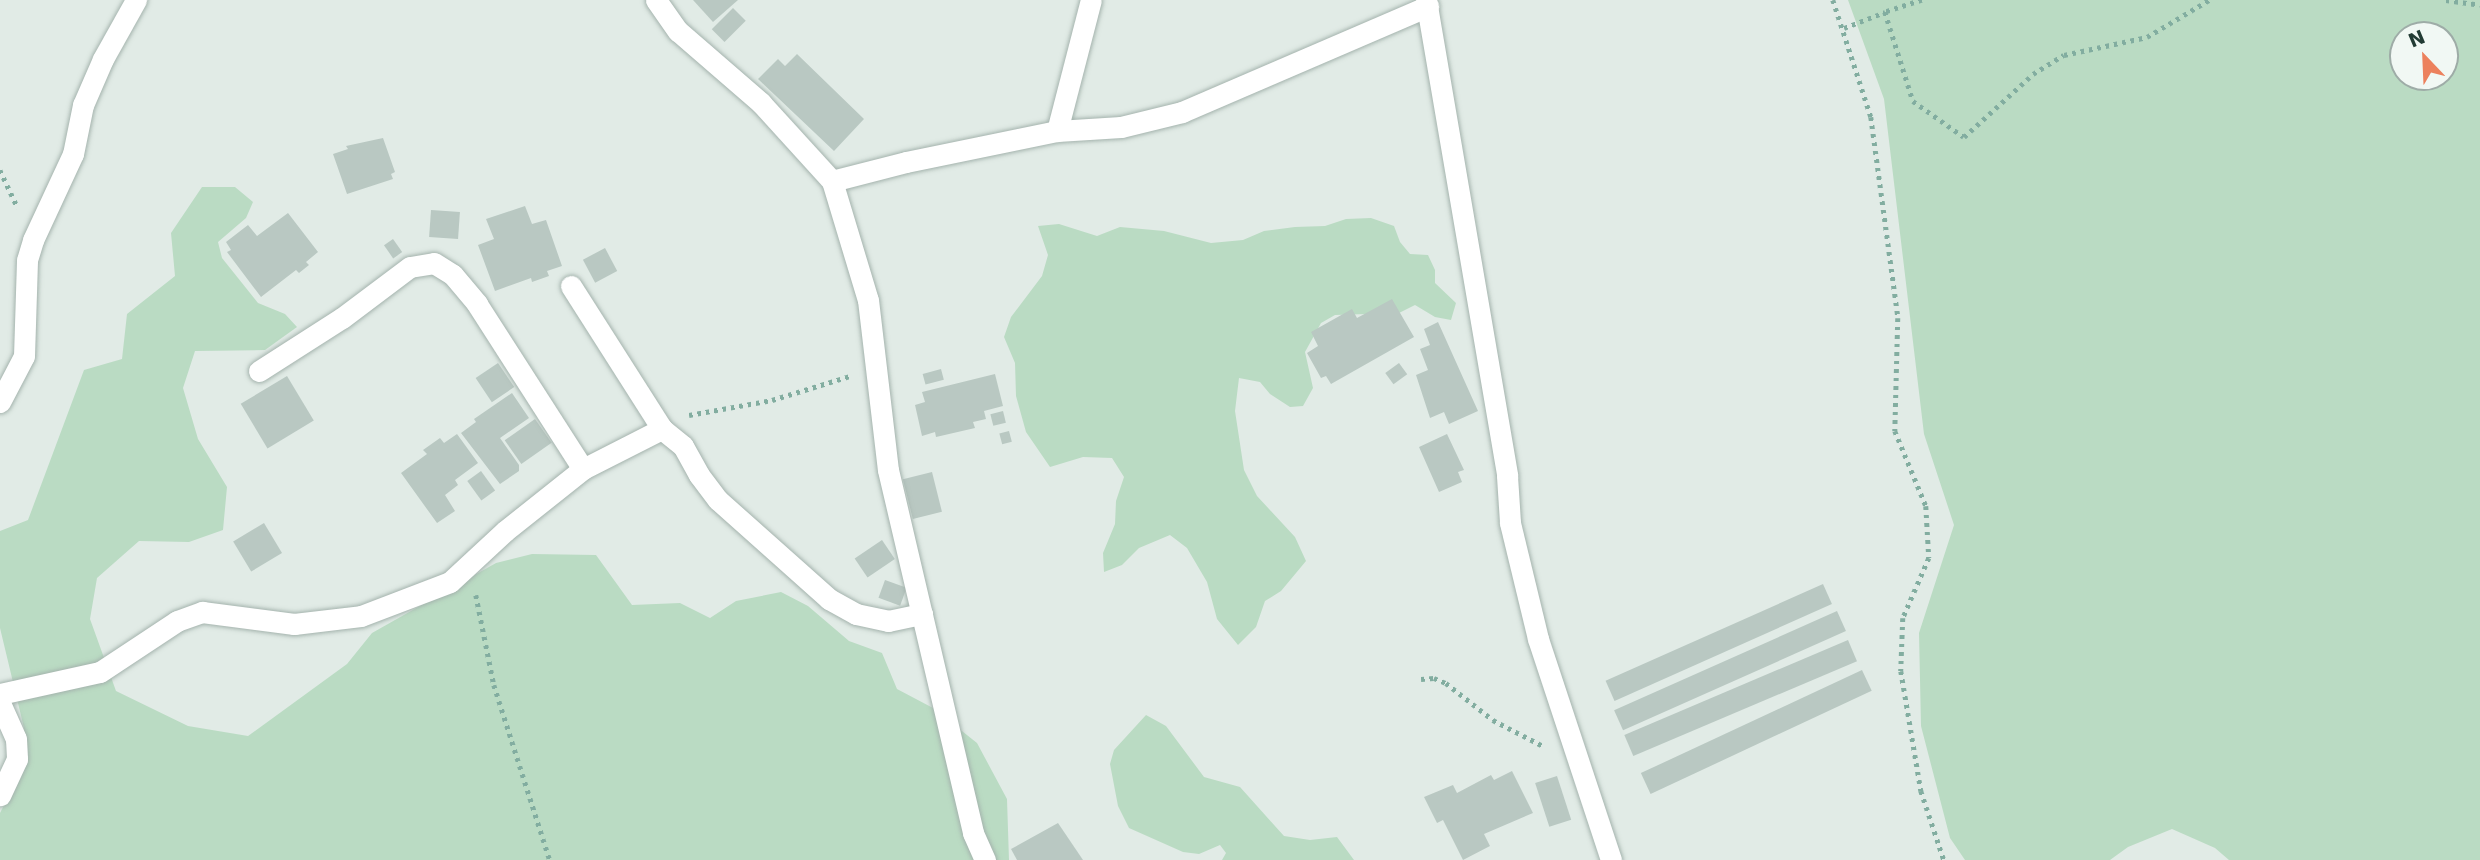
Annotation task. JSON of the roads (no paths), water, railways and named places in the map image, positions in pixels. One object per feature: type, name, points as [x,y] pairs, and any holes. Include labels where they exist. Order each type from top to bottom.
[{"type":"street","points":[[0,401],[24,356],[27,260],[33,240],[73,154],[88,93],[136,0]]},
{"type":"street","points":[[656,0],[678,31],[761,103],[832,181],[867,300],[878,369],[888,470],[973,833],[985,860]]},
{"type":"street","points":[[1057,131],[1091,0]]},
{"type":"street","points":[[832,181],[906,162],[1057,131],[1121,127],[1182,112],[1427,3],[1505,462],[1510,523],[1538,639],[1611,860]]},
{"type":"street","points":[[259,371],[342,318],[410,267],[434,263],[453,275],[477,304],[583,469]]},
{"type":"street","points":[[571,286],[662,429],[683,446],[699,475],[718,500],[830,598],[856,614],[888,621],[922,614]]},
{"type":"street","points":[[0,694],[100,672],[177,621],[202,612],[294,624],[361,616],[450,582],[583,469],[662,429]]},
{"type":"street","points":[[0,704],[16,739],[17,759],[0,795]]}]
